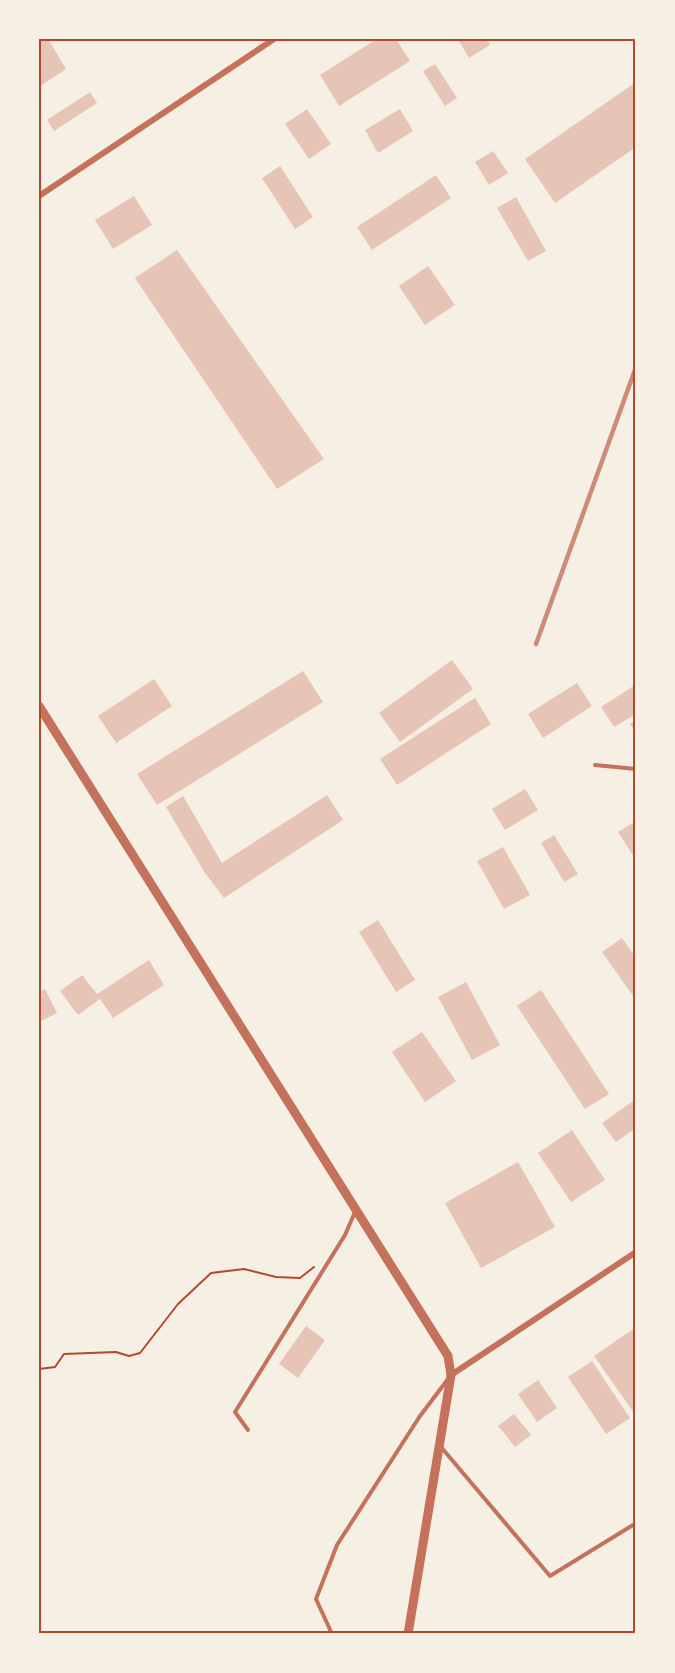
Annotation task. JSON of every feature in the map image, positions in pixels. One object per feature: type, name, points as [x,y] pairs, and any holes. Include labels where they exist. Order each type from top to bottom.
[{"type":"street","points":[[39,196],[274,39]]},
{"type":"street","points":[[39,706],[448,1356],[451,1375],[408,1634]]},
{"type":"street","points":[[451,1375],[636,1252]]},
{"type":"lane","points":[[595,765],[636,769]]},
{"type":"lane","points":[[248,1430],[235,1412],[345,1235],[355,1211]]},
{"type":"lane","points":[[332,1634],[315,1599],[337,1545],[420,1416],[451,1375]]},
{"type":"lane","points":[[439,1444],[550,1576],[633,1525]]},
{"type":"path","points":[[39,1369],[55,1367],[64,1353],[116,1352],[129,1356],[140,1353],[178,1304],[211,1273],[244,1269],[276,1278],[300,1278],[321,1261]]},
{"type":"building","points":[[39,39],[48,39],[66,69],[39,87]]},
{"type":"building","points":[[377,39],[396,39],[410,61],[339,106],[320,75]]},
{"type":"building","points":[[458,39],[487,39],[490,45],[469,58]]},
{"type":"building","points":[[435,64],[457,98],[445,106],[423,71]]},
{"type":"building","points":[[636,82],[636,147],[555,203],[525,159]]},
{"type":"building","points":[[90,92],[97,103],[54,131],[47,120]]},
{"type":"building","points":[[307,109],[331,144],[309,159],[285,124]]},
{"type":"building","points":[[400,109],[413,131],[378,153],[365,130]]},
{"type":"building","points":[[493,151],[508,173],[489,185],[475,162]]},
{"type":"building","points":[[280,166],[313,217],[295,229],[262,178]]},
{"type":"building","points":[[436,175],[451,198],[372,250],[357,227]]},
{"type":"building","points":[[134,196],[152,225],[113,249],[95,220]]},
{"type":"building","points":[[516,197],[546,251],[528,261],[497,208]]},
{"type":"building","points":[[177,250],[324,459],[277,489],[135,278]]},
{"type":"building","points":[[428,266],[455,305],[425,325],[399,286]]},
{"type":"building","points":[[452,660],[473,689],[400,742],[379,713]]},
{"type":"building","points":[[303,671],[323,702],[157,805],[137,774]]},
{"type":"building","points":[[154,679],[172,706],[116,743],[98,716]]},
{"type":"building","points":[[577,683],[592,706],[543,738],[528,714]]},
{"type":"building","points":[[635,685],[636,714],[614,727],[601,707]]},
{"type":"building","points":[[475,698],[491,724],[397,785],[380,759]]},
{"type":"building","points":[[636,720],[636,733],[630,724]]},
{"type":"building","points":[[525,789],[538,810],[505,830],[492,809]]},
{"type":"building","points":[[327,795],[343,820],[224,898],[205,873],[166,807],[183,796],[222,863]]},
{"type":"building","points":[[636,821],[636,860],[618,832]]},
{"type":"building","points":[[554,835],[578,874],[564,882],[541,843]]},
{"type":"building","points":[[503,847],[530,895],[504,909],[477,861]]},
{"type":"building","points":[[378,920],[415,980],[396,992],[359,932]]},
{"type":"building","points":[[622,938],[636,958],[636,1000],[602,952]]},
{"type":"building","points":[[149,960],[164,985],[113,1018],[100,999],[78,1015],[60,991],[82,975],[97,994]]},
{"type":"building","points":[[466,982],[500,1045],[472,1060],[438,997]]},
{"type":"building","points":[[45,989],[57,1013],[39,1022],[39,992]]},
{"type":"building","points":[[541,990],[609,1094],[585,1109],[517,1006]]},
{"type":"building","points":[[422,1032],[456,1081],[425,1102],[392,1052]]},
{"type":"building","points":[[636,1099],[636,1128],[616,1142],[602,1123]]},
{"type":"building","points":[[572,1130],[605,1180],[571,1202],[538,1153]]},
{"type":"building","points":[[518,1162],[555,1227],[481,1268],[445,1203]]},
{"type":"building","points":[[306,1326],[325,1340],[298,1378],[279,1364]]},
{"type":"building","points":[[636,1327],[636,1416],[594,1356]]},
{"type":"building","points":[[592,1361],[630,1418],[606,1434],[568,1377]]},
{"type":"building","points":[[538,1380],[557,1408],[537,1422],[518,1394]]},
{"type":"building","points":[[514,1414],[531,1435],[515,1447],[498,1426]]},
{"type":"railway","points":[[536,644],[636,367]]}]
